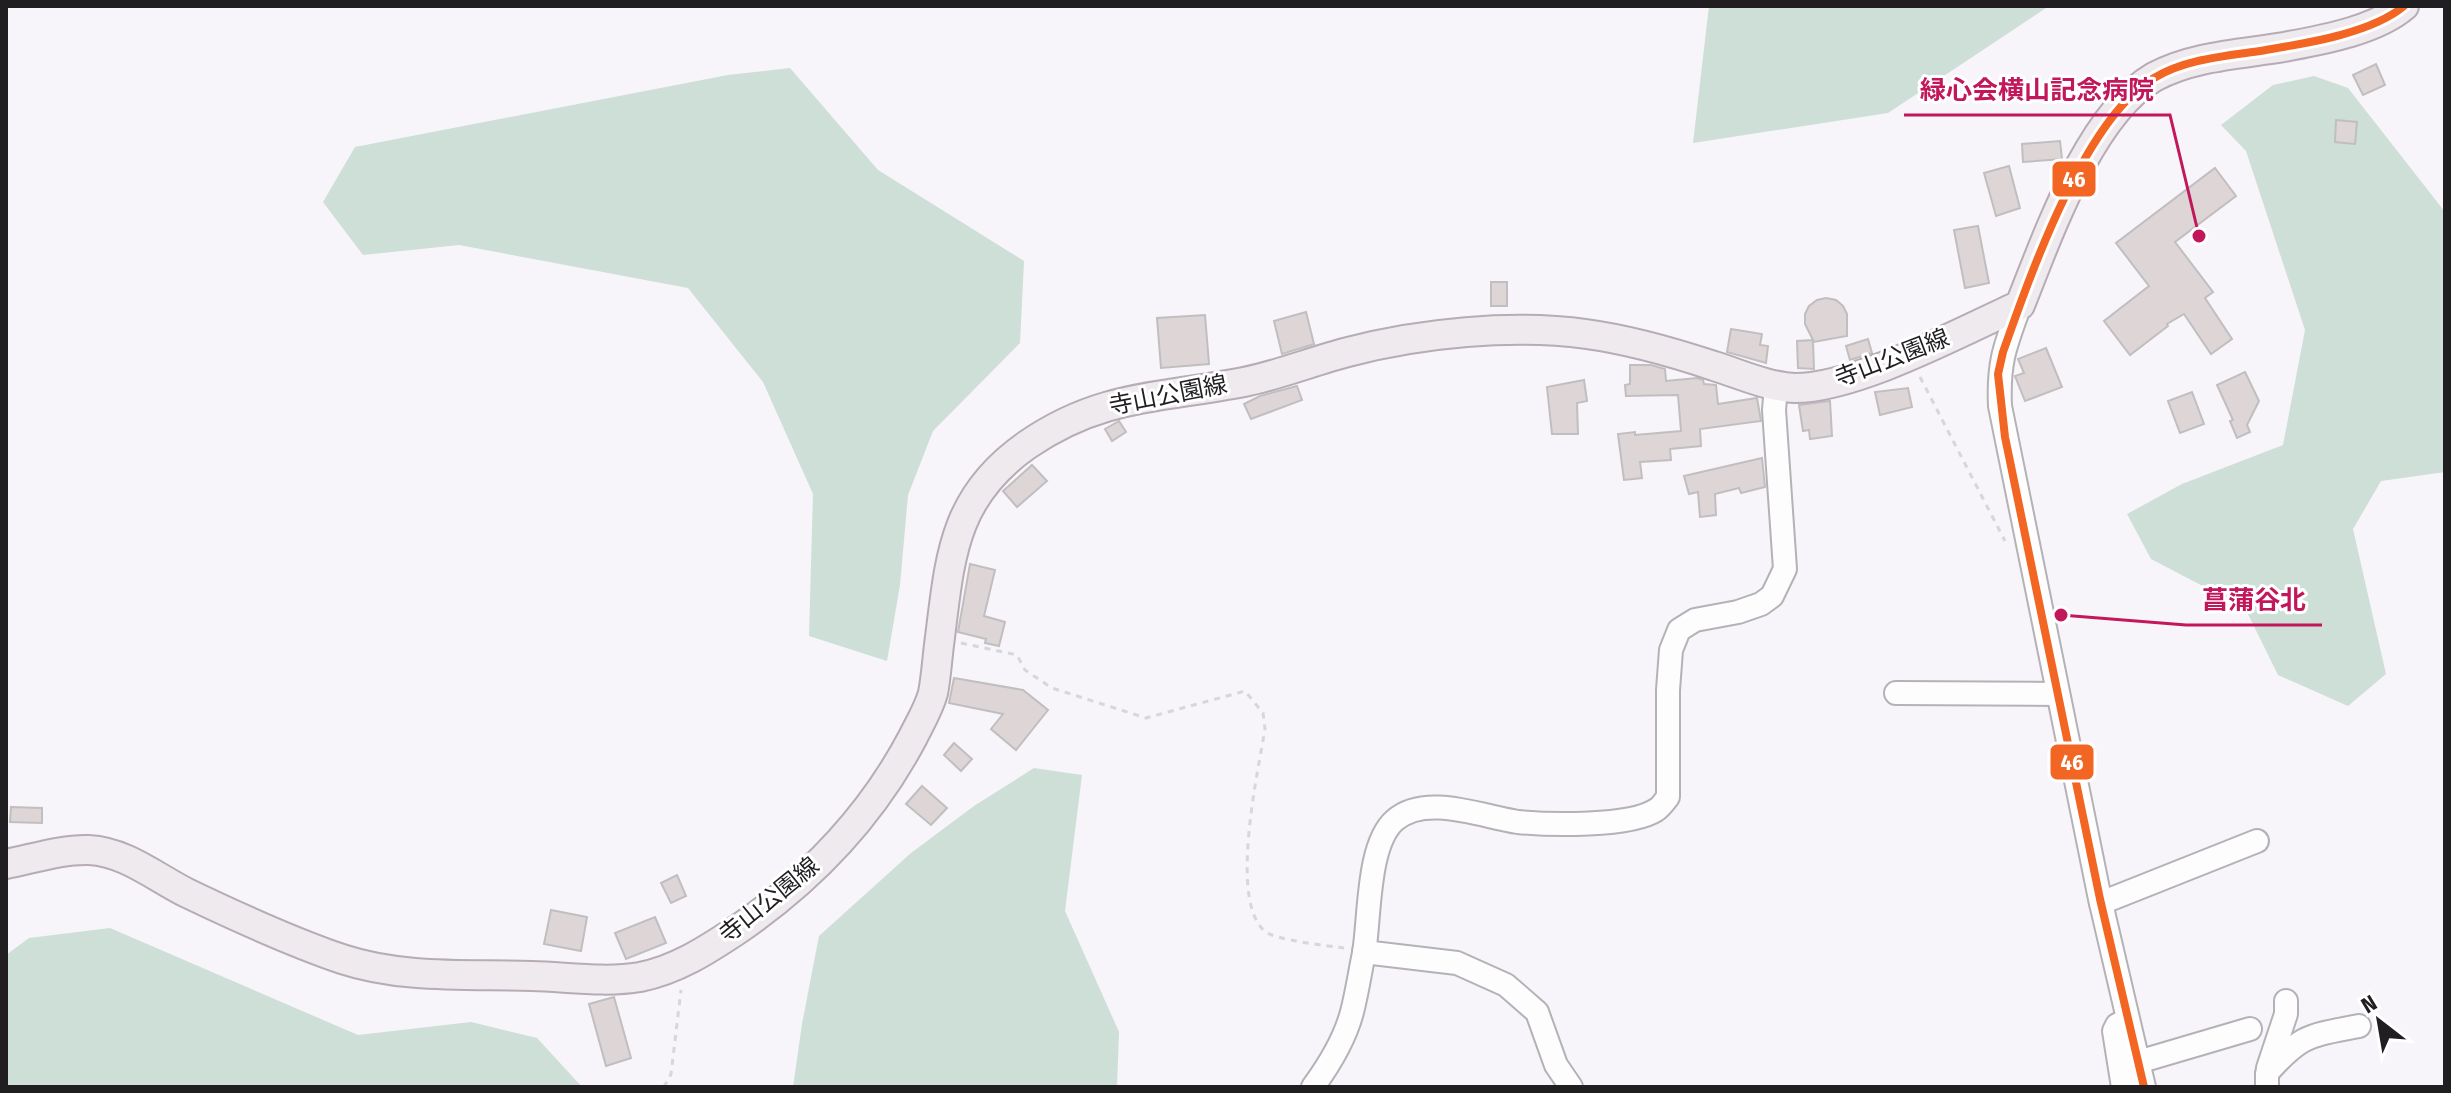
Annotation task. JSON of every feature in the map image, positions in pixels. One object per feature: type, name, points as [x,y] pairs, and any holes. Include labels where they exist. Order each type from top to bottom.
[{"type":"main road","points":[[2020,305],[2053,222],[2087,155],[2117,111],[2146,84],[2190,63],[2325,40],[2392,16],[2404,6]]},
{"type":"main road","name":"寺山公園線","points":[[6,864],[90,850],[114,855],[130,860],[212,905],[326,953],[392,972],[598,980],[645,976],[685,962],[762,912],[801,882],[858,822],[890,777],[933,693],[953,554],[969,505],[984,483],[1030,443],[1098,408],[1135,398],[1247,381],[1395,342],[1530,329],[1635,342],[1776,386],[1801,388],[1873,370],[2020,305]]},
{"type":"street","points":[[2020,305],[1998,374],[2000,406],[2101,903],[2144,1087]]},
{"type":"street","points":[[1313,1087],[1329,1066],[1351,1015],[1383,835],[1394,820],[1411,809],[1454,808],[1517,821],[1600,824],[1655,811],[1668,797],[1668,690],[1671,650],[1679,630],[1695,620],[1761,604],[1772,596],[1785,569],[1774,410],[1776,386]]},
{"type":"street","points":[[1896,693],[2058,694]]},
{"type":"street","points":[[2101,903],[2257,841]]},
{"type":"street","points":[[1364,952],[1457,963],[1506,985],[1537,1012],[1556,1065],[1571,1087]]},
{"type":"street","points":[[2267,1080],[2286,1014],[2286,1001]]},
{"type":"street","points":[[2123,1087],[2114,1031],[2117,1025],[2127,1020]]},
{"type":"street","points":[[2267,1080],[2292,1046],[2311,1035],[2359,1026]]},
{"type":"street","points":[[2138,1062],[2250,1029]]},
{"type":"path","points":[[1917,370],[2008,547]]},
{"type":"path","points":[[939,639],[1017,655],[1025,670],[1052,688],[1146,718],[1245,691],[1263,713],[1265,729],[1249,828],[1248,897],[1254,919],[1268,934],[1364,952]]},
{"type":"path","points":[[664,1087],[671,1074],[685,962]]},
{"type":"green space","points":[[1709,6],[2049,6],[1888,113],[1693,143]]},
{"type":"green space","points":[[790,68],[878,170],[1024,261],[1020,343],[933,431],[908,495],[900,585],[887,661],[809,636],[813,494],[763,382],[688,288],[459,245],[363,255],[323,202],[355,147],[728,75]]},
{"type":"green space","points":[[2314,76],[2348,88],[2445,212],[2445,472],[2381,481],[2353,529],[2386,674],[2348,706],[2278,675],[2245,608],[2151,559],[2127,514],[2182,484],[2283,445],[2305,330],[2246,151],[2221,125],[2273,85]]},
{"type":"green space","points":[[1034,768],[1082,775],[1065,911],[1119,1032],[1117,1087],[793,1087],[819,936],[911,853],[974,806]]},
{"type":"green space","points":[[110,928],[358,1035],[471,1022],[537,1038],[582,1087],[6,1087],[6,955],[29,938]]},
{"type":"building","points":[[2376,64],[2385,85],[2363,95],[2353,75]]},
{"type":"building","points":[[2336,120],[2357,122],[2355,144],[2335,142]]},
{"type":"building","points":[[2060,141],[2062,159],[2023,162],[2022,144]]},
{"type":"building","points":[[2009,166],[2020,208],[1996,216],[1984,173]]},
{"type":"building","points":[[2215,168],[2236,196],[2175,242],[2213,292],[2205,298],[2232,339],[2211,354],[2184,314],[2130,355],[2104,321],[2149,286],[2116,243]]},
{"type":"building","points":[[1978,226],[1989,283],[1965,288],[1954,230]]},
{"type":"building","points":[[1491,282],[1507,282],[1507,306],[1491,306]]},
{"type":"building","points":[[1826,298],[1836,300],[1843,306],[1847,314],[1847,336],[1813,342],[1814,369],[1798,368],[1797,341],[1813,340],[1805,324],[1805,314],[1809,306]]},
{"type":"building","points":[[1306,312],[1314,344],[1282,354],[1274,321]]},
{"type":"building","points":[[1205,315],[1209,364],[1161,368],[1157,318]]},
{"type":"building","points":[[1731,329],[1762,334],[1760,345],[1768,346],[1766,363],[1727,352]]},
{"type":"building","points":[[1868,339],[1872,353],[1850,360],[1846,346]]},
{"type":"building","points":[[2046,348],[2062,387],[2025,401],[2015,376],[2024,373],[2018,359]]},
{"type":"building","points":[[1630,365],[1665,369],[1666,381],[1697,378],[1704,384],[1716,385],[1718,404],[1757,398],[1761,421],[1700,429],[1701,446],[1670,449],[1671,460],[1640,462],[1642,478],[1624,480],[1618,434],[1681,431],[1678,395],[1626,396],[1625,385],[1630,384]]},
{"type":"building","points":[[2245,372],[2259,401],[2247,425],[2250,432],[2237,438],[2230,421],[2233,420],[2217,385]]},
{"type":"building","points":[[1584,380],[1587,401],[1577,403],[1578,434],[1552,434],[1547,387]]},
{"type":"building","points":[[1297,386],[1302,400],[1251,419],[1244,404],[1260,396]]},
{"type":"building","points":[[1908,388],[1912,407],[1880,415],[1875,392]]},
{"type":"building","points":[[2192,392],[2204,424],[2180,433],[2168,401]]},
{"type":"building","points":[[1830,401],[1832,436],[1810,439],[1809,430],[1803,431],[1799,405]]},
{"type":"building","points":[[1119,421],[1126,432],[1112,441],[1105,429]]},
{"type":"building","points":[[1762,458],[1765,487],[1741,493],[1739,488],[1715,494],[1716,515],[1700,517],[1698,492],[1689,494],[1684,476]]},
{"type":"building","points":[[1032,465],[1047,481],[1017,507],[1003,491]]},
{"type":"building","points":[[970,564],[995,570],[984,616],[1005,622],[999,646],[985,643],[986,639],[958,632]]},
{"type":"building","points":[[954,678],[1023,690],[1048,710],[1016,750],[991,729],[1003,714],[949,703]]},
{"type":"building","points":[[954,743],[972,759],[961,771],[944,755]]},
{"type":"building","points":[[922,786],[947,808],[931,825],[906,804]]},
{"type":"building","points":[[11,807],[42,808],[42,823],[10,822]]},
{"type":"building","points":[[677,875],[686,896],[671,903],[661,883]]},
{"type":"building","points":[[551,910],[587,917],[581,951],[544,944]]},
{"type":"building","points":[[655,917],[666,943],[626,959],[615,933]]},
{"type":"building","points":[[614,997],[631,1058],[606,1066],[589,1004]]},
{"type":"transit line","name":"46","points":[[2144,1087],[2100,899],[2005,437],[1998,374],[2003,352],[2062,202],[2105,127],[2129,98],[2154,78],[2180,66],[2338,36],[2375,23],[2404,6]]},
{"type":"place","name":"緑心会横山記念病院","points":[[2199,236]]},
{"type":"place","name":"菖蒲谷北","points":[[2061,615]]}]
